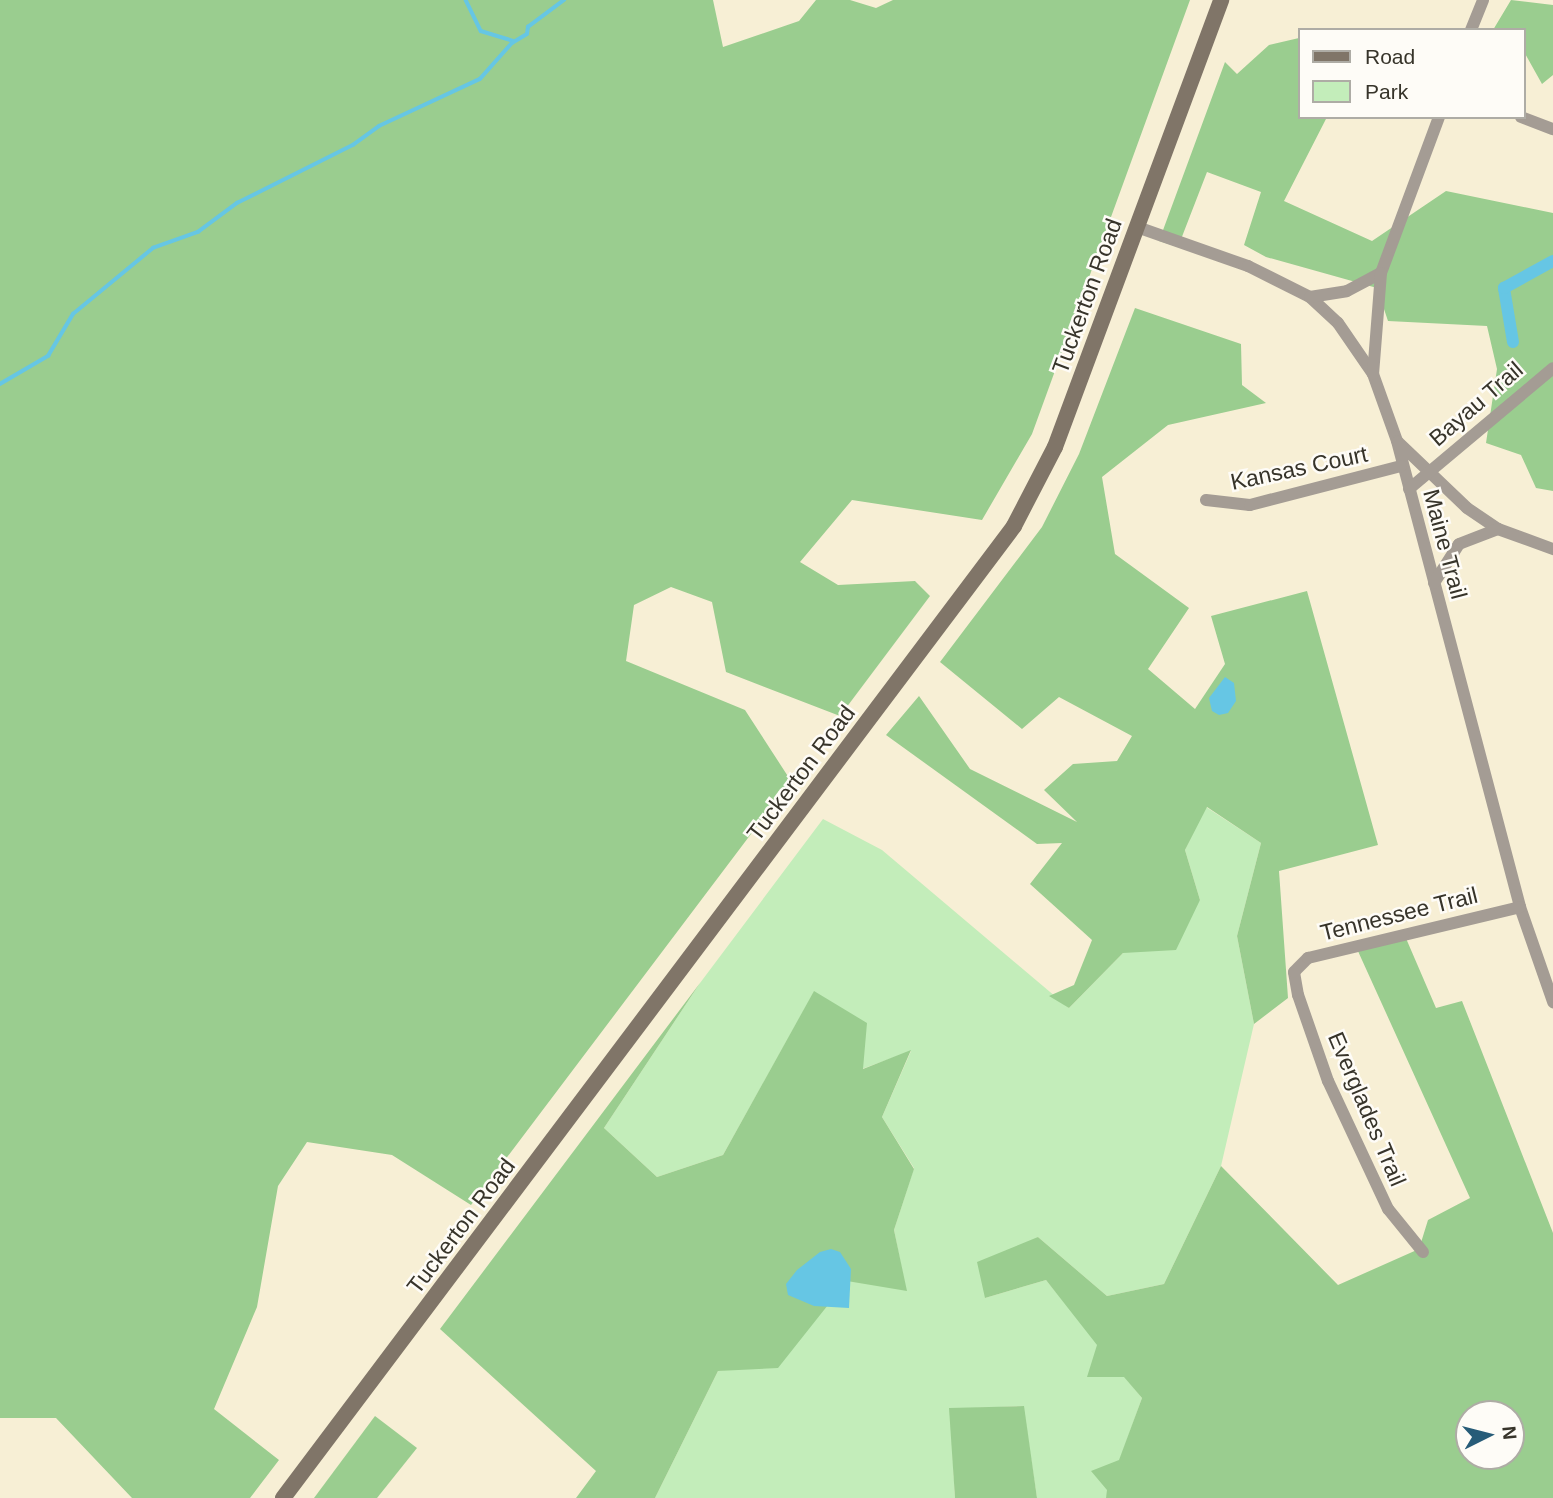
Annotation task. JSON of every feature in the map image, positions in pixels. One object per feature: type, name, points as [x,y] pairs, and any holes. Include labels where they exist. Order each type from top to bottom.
[{"type":"main road","name":"Tuckerton Road","points":[[284,1498],[1014,526],[1055,447],[1221,0]]},
{"type":"street","points":[[1472,28],[1482,0]]},
{"type":"street","points":[[1525,118],[1553,129]]},
{"type":"street","points":[[1373,374],[1381,273],[1438,119]]},
{"type":"street","name":"Maine Trail","points":[[1137,227],[1248,266],[1310,297],[1338,323],[1373,374],[1397,441],[1401,466],[1520,906],[1553,1002]]},
{"type":"street","points":[[1310,297],[1347,291],[1381,273]]},
{"type":"street","name":"Bayau Trail","points":[[1409,489],[1553,368]]},
{"type":"street","points":[[1397,441],[1428,474],[1497,529],[1553,549]]},
{"type":"street","name":"Kansas Court","points":[[1206,500],[1250,505],[1401,466]]},
{"type":"street","points":[[1434,583],[1459,544],[1497,529]]},
{"type":"street","name":"Tennessee Trail","points":[[1294,972],[1308,958],[1520,906]]},
{"type":"street","name":"Everglades Trail","points":[[1294,972],[1298,995],[1328,1081],[1388,1209],[1423,1252]]},
{"type":"green space","points":[[0,0],[713,0],[723,47],[799,21],[816,0],[850,0],[876,8],[893,0],[1190,0],[1032,434],[982,520],[852,500],[800,562],[838,585],[915,581],[930,596],[840,716],[726,672],[712,602],[671,587],[634,605],[626,661],[745,710],[791,781],[471,1205],[392,1155],[307,1142],[278,1186],[257,1307],[214,1409],[279,1460],[250,1498],[132,1498],[56,1418],[0,1418]]},
{"type":"green space","points":[[1511,0],[1553,5],[1553,75],[1542,84],[1525,54],[1525,28],[1494,28]]},
{"type":"green space","points":[[1298,38],[1298,119],[1326,119],[1284,201],[1372,241],[1446,191],[1553,213],[1553,491],[1536,488],[1521,455],[1486,443],[1497,369],[1487,326],[1388,321],[1377,288],[1266,257],[1244,245],[1261,192],[1207,172],[1178,247],[1159,241],[1225,62],[1237,74],[1269,45]]},
{"type":"green space","points":[[1135,308],[1241,344],[1242,385],[1266,403],[1168,425],[1102,477],[1115,554],[1189,608],[1148,669],[1195,709],[1225,664],[1211,616],[1307,591],[1378,845],[1279,871],[1288,998],[1254,1024],[1237,936],[1261,843],[1207,807],[1185,850],[1200,900],[1176,950],[1123,953],[1069,1008],[1049,996],[1074,985],[1092,940],[1030,884],[1062,843],[1037,844],[886,735],[919,696],[970,769],[1077,822],[1044,790],[1073,764],[1117,761],[1132,736],[1059,697],[1022,729],[940,662],[1042,527],[1079,454]]},
{"type":"green space","points":[[1206,807],[1261,843],[1237,936],[1254,1024],[1221,1166],[1164,1284],[1107,1296],[1038,1237],[985,1298],[1046,1280],[1142,1398],[1106,1498],[1037,1498],[1023,1406],[950,1409],[955,1498],[655,1498],[718,1371],[731,1369],[847,1280],[906,1290],[894,1230],[914,1168],[882,1117],[911,1051],[862,1069],[814,992],[723,1155],[657,1177],[604,1128],[700,983],[823,819],[882,850],[1069,1008],[1123,953],[1200,900],[1185,850]]},
{"type":"green space","points":[[1405,936],[1436,1008],[1462,1001],[1553,1233],[1553,1498],[1106,1498],[1107,1490],[1091,1471],[1119,1460],[1142,1398],[1124,1377],[1087,1377],[1097,1345],[1046,1280],[985,1298],[977,1262],[1038,1237],[1107,1296],[1164,1284],[1221,1166],[1338,1285],[1419,1249],[1428,1220],[1470,1198],[1357,949]]},
{"type":"green space","points":[[700,983],[604,1128],[657,1177],[723,1155],[814,991],[867,1023],[863,1069],[911,1050],[882,1117],[914,1169],[894,1230],[907,1291],[847,1281],[778,1368],[718,1371],[655,1498],[576,1498],[596,1471],[440,1329]]},
{"type":"green space","points":[[1024,1406],[1037,1498],[955,1498],[949,1408]]},
{"type":"green space","points":[[375,1416],[417,1448],[377,1498],[314,1498]]},
{"type":"water","points":[[1225,677],[1234,683],[1236,701],[1228,713],[1219,715],[1212,711],[1209,698]]},
{"type":"water","points":[[831,1249],[840,1252],[851,1269],[849,1308],[814,1306],[788,1295],[786,1284],[797,1270],[820,1252]]},
{"type":"waterway","points":[[466,0],[481,31],[513,41]]},
{"type":"waterway","points":[[0,384],[48,356],[73,314],[153,248],[198,232],[237,203],[353,145],[379,126],[480,79],[512,43],[527,34],[528,27],[564,0]]},
{"type":"waterway","points":[[1513,342],[1504,288],[1553,261]]}]
